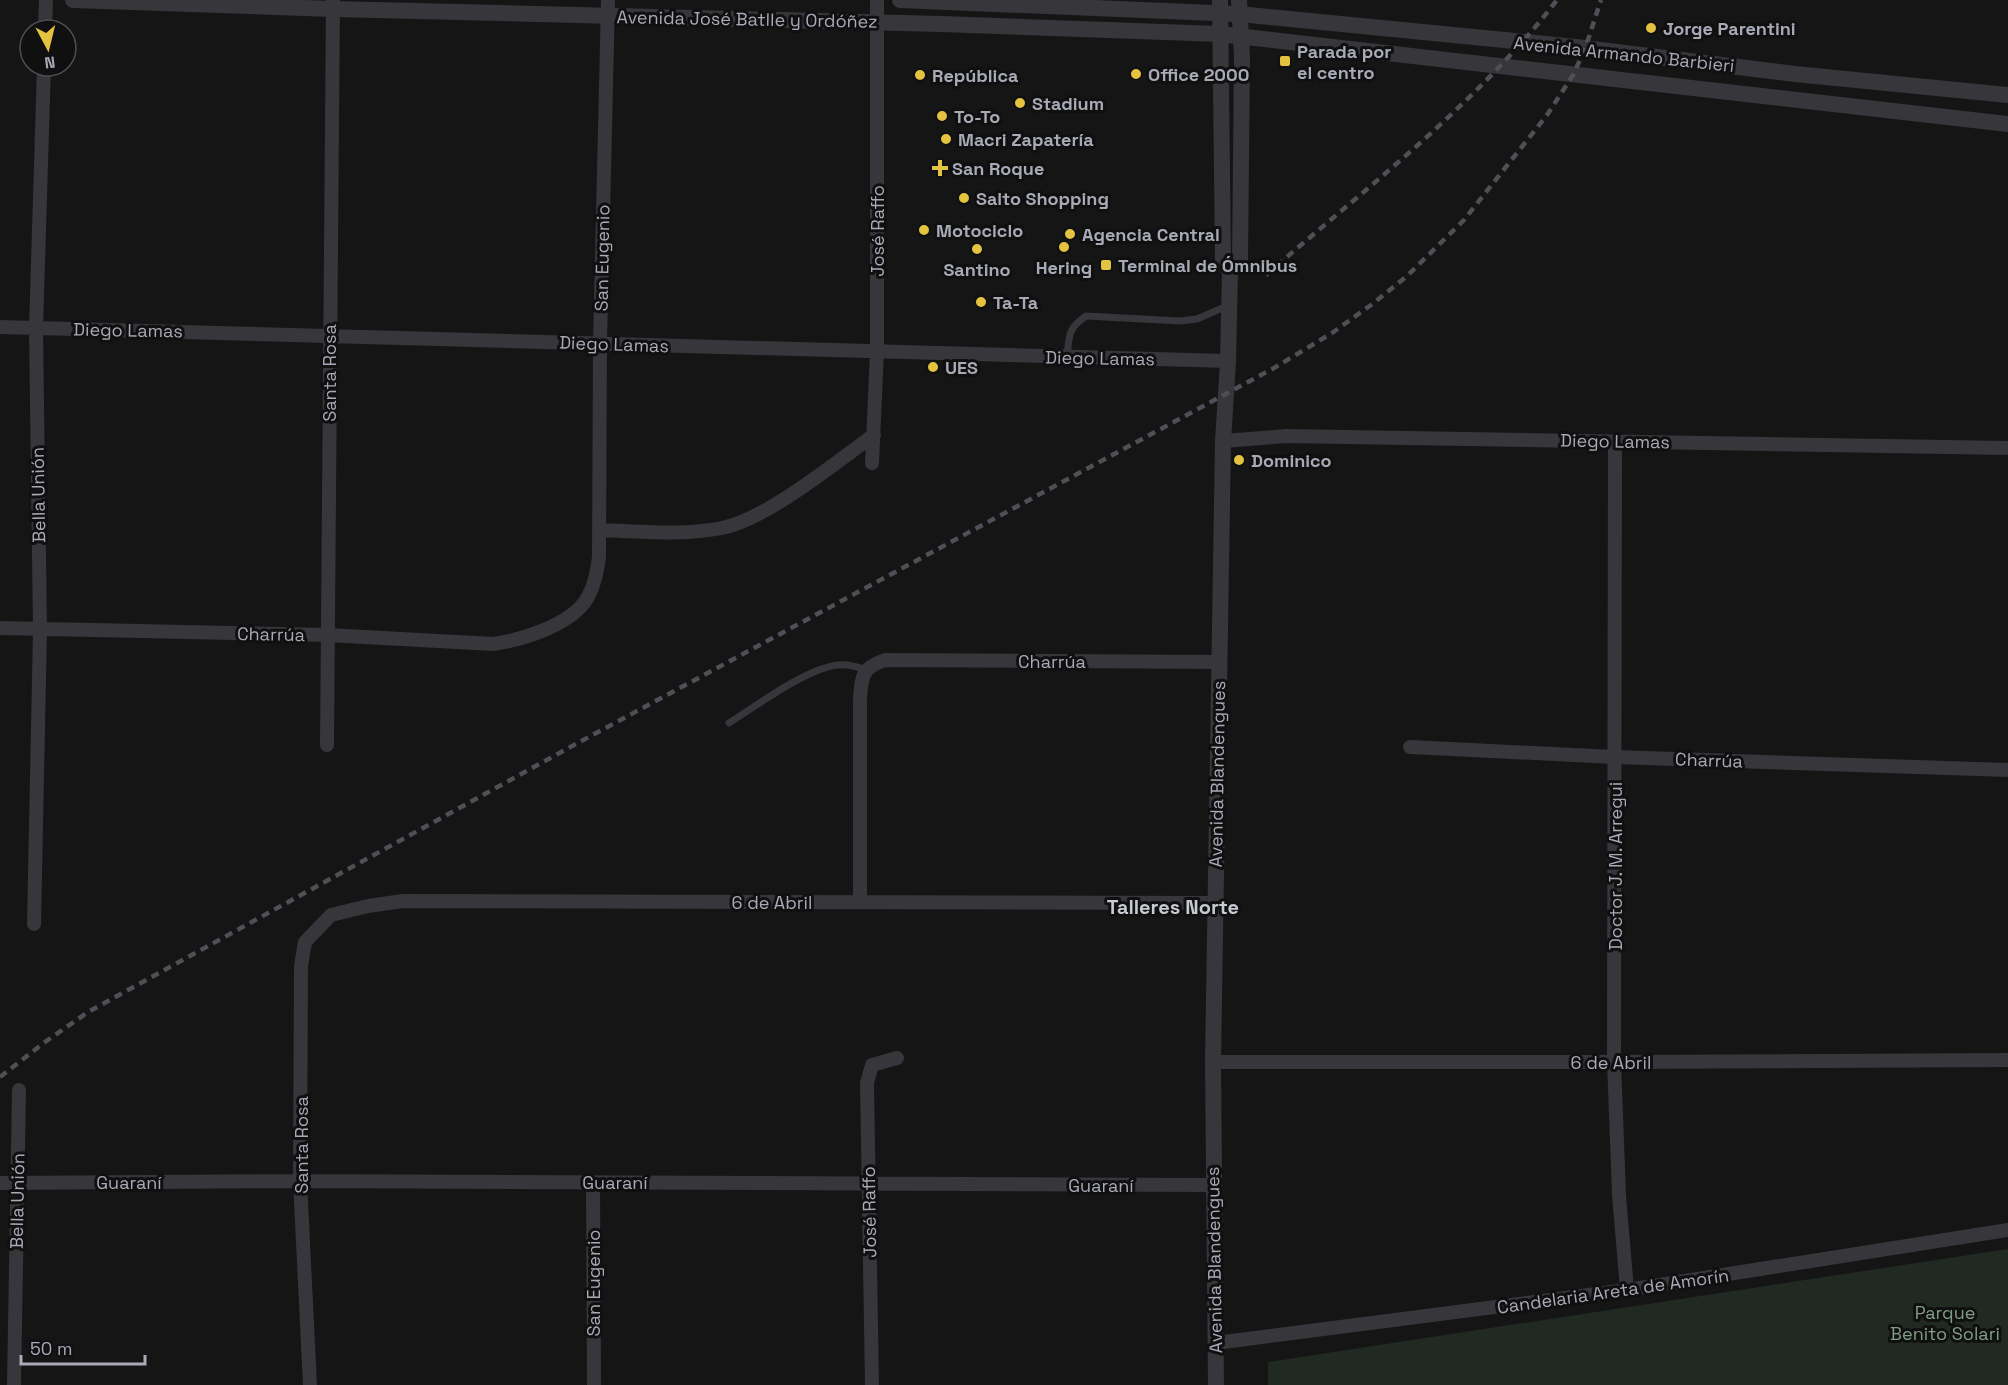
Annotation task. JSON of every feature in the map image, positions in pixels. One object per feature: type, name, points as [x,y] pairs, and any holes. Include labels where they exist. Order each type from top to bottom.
[{"type":"street","points":[[45,18],[46,0]]},
{"type":"street","name":"Avenida José Batlle y Ordóñez","points":[[73,0],[607,8],[877,22],[1241,36]]},
{"type":"street","name":"José Raffo","points":[[872,463],[877,352],[877,0]]},
{"type":"street","name":"Avenida José Batlle y Ordóñez","points":[[900,0],[1239,7]]},
{"type":"street","points":[[936,1],[936,17],[941,24]]},
{"type":"street","name":"Santa Rosa","points":[[327,745],[333,4]]},
{"type":"street","name":"Avenida Blandengues","points":[[1216,1385],[1213,1185],[1215,903],[1223,441],[1230,272],[1223,260],[1220,7]]},
{"type":"street","name":"Avenida Blandengues","points":[[1230,272],[1240,262],[1241,36],[1239,7]]},
{"type":"street","name":"Avenida Armando Barbieri","points":[[1239,7],[1795,74],[2008,95]]},
{"type":"street","name":"San Eugenio","points":[[540,631],[568,617],[587,599],[597,577],[607,8]]},
{"type":"street","name":"Avenida Armando Barbieri","points":[[1241,36],[2008,124]]},
{"type":"street","name":"Bella Unión","points":[[34,924],[40,630],[36,328],[44,78]]},
{"type":"street","name":"Diego Lamas","points":[[0,327],[1228,361]]},
{"type":"street","points":[[599,530],[691,532],[725,527],[777,503],[874,435]]},
{"type":"street","name":"Diego Lamas","points":[[1223,441],[1287,436],[2008,448]]},
{"type":"street","name":"Doctor J. M. Arregui","points":[[1615,441],[1614,1062],[1619,1195],[1627,1290]]},
{"type":"street","name":"Charrúa","points":[[0,628],[328,635],[493,644],[516,641],[540,631]]},
{"type":"street","name":"Charrúa","points":[[865,670],[872,664],[885,660],[1219,662]]},
{"type":"street","points":[[860,902],[860,698],[861,680],[865,670]]},
{"type":"street","name":"Charrúa","points":[[1410,747],[1615,757],[2008,770]]},
{"type":"street","name":"6 de Abril","points":[[331,915],[403,901],[1215,903]]},
{"type":"street","name":"Santa Rosa","points":[[310,1385],[300,1181],[301,966],[305,942],[331,915]]},
{"type":"street","name":"José Raffo","points":[[872,1385],[867,1083],[872,1065],[897,1058]]},
{"type":"street","name":"6 de Abril","points":[[1213,1062],[2008,1060]]},
{"type":"street","name":"Bella Unión","points":[[14,1385],[19,1089]]},
{"type":"street","name":"Guaraní","points":[[0,1183],[300,1181],[1213,1185]]},
{"type":"street","name":"San Eugenio","points":[[593,1182],[594,1385]]},
{"type":"street","name":"Candelaria Areta de Amorín","points":[[1216,1343],[1627,1290],[2008,1230]]},
{"type":"lane","points":[[1067,357],[1069,333],[1075,323],[1086,316],[1180,321],[1197,319],[1229,306]]},
{"type":"lane","points":[[729,723],[786,687],[825,669],[848,665],[865,670]]},
{"type":"green space","name":"Parque Benito Solari","points":[[2008,1249],[2008,1385],[1268,1385],[1268,1362]]},
{"type":"railway","points":[[1266,275],[1456,110],[1525,38],[1557,0]]},
{"type":"railway","points":[[0,1077],[88,1012],[574,745],[1274,368],[1332,333],[1407,276],[1464,220],[1547,115],[1573,75],[1585,49],[1601,0]]},
{"type":"place","name":"Jorge Parentini","points":[[1651,28]]},
{"type":"place","name":"Parada por el centro","points":[[1285,61]]},
{"type":"place","name":"Office 2000","points":[[1136,74]]},
{"type":"place","name":"República","points":[[920,75]]},
{"type":"place","name":"Stadium","points":[[1020,103]]},
{"type":"place","name":"To-To","points":[[942,116]]},
{"type":"place","name":"Macri Zapatería","points":[[946,139]]},
{"type":"place","name":"San Roque","points":[[940,168]]},
{"type":"place","name":"Salto Shopping","points":[[964,198]]},
{"type":"place","name":"Motociclo","points":[[924,230]]},
{"type":"place","name":"Agencia Central","points":[[1070,234]]},
{"type":"place","name":"Hering","points":[[1064,247]]},
{"type":"place","name":"Santino","points":[[977,249]]},
{"type":"place","name":"Terminal de Ómnibus","points":[[1106,265]]},
{"type":"place","name":"Ta-Ta","points":[[981,302]]},
{"type":"place","name":"UES","points":[[933,367]]},
{"type":"place","name":"Dominico","points":[[1239,460]]},
{"type":"district","name":"Talleres Norte","points":[[1173,907]]}]
